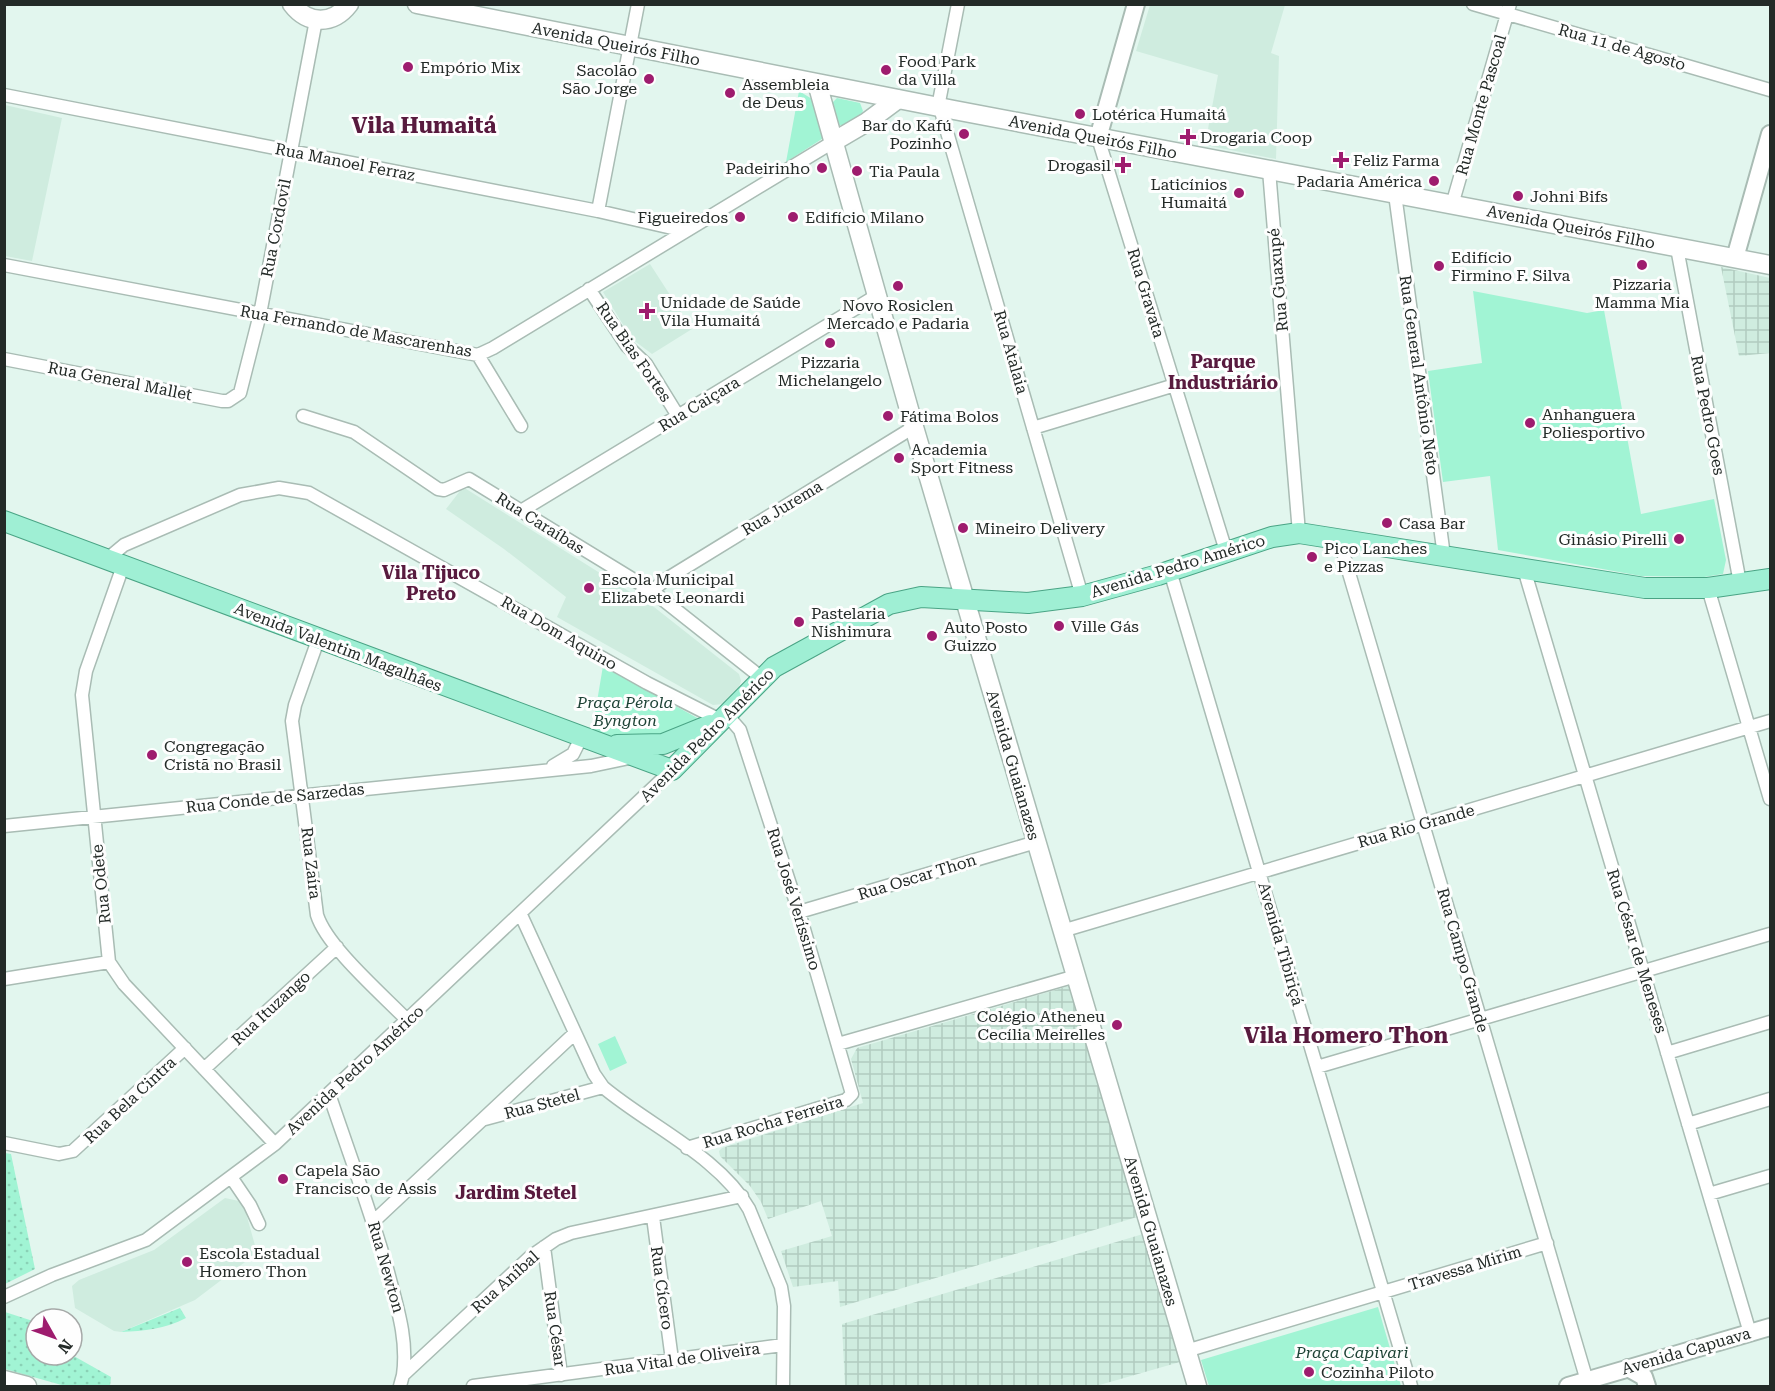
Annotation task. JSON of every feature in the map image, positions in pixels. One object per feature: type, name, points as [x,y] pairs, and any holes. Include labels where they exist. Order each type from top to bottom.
[{"type":"main road","points":[[292,4],[304,16],[316,20],[334,17],[349,4]]},
{"type":"main road","name":"Avenida Queirós Filho","points":[[417,4],[1098,138],[1770,265]]},
{"type":"main road","name":"Avenida Guaianazes","points":[[817,83],[914,427],[1197,1386]]},
{"type":"main road","points":[[833,142],[867,122],[898,99]]},
{"type":"main road","name":"Avenida Valentim Magalhães","points":[[4,522],[586,740],[674,768]]},
{"type":"main road","name":"Avenida Pedro Américo","points":[[674,768],[762,678],[786,659],[889,604],[935,597],[965,601],[1028,603],[1082,596],[1170,571],[1272,537],[1299,533],[1645,588],[1708,588],[1770,579]]},
{"type":"main road","points":[[586,740],[629,746],[663,744],[721,719]]},
{"type":"main road","points":[[663,744],[674,768]]},
{"type":"main road","points":[[4,1380],[27,1386]]},
{"type":"street","points":[[598,211],[638,4]]},
{"type":"street","points":[[939,107],[958,4]]},
{"type":"street","points":[[1098,138],[1136,4]]},
{"type":"street","name":"Rua 11 de Agosto","points":[[1473,4],[1509,10],[1770,90]]},
{"type":"street","name":"Rua Monte Pascoal","points":[[1452,205],[1509,10]]},
{"type":"street","name":"Rua Cordovil","points":[[235,397],[242,387],[260,314],[316,20]]},
{"type":"street","name":"Rua Manoel Ferraz","points":[[4,95],[598,211],[685,231]]},
{"type":"street","name":"Rua Atalaia","points":[[939,107],[1082,596]]},
{"type":"street","points":[[1736,258],[1770,134]]},
{"type":"street","name":"Rua Gravata","points":[[1098,138],[1226,551]]},
{"type":"street","name":"Rua Fernando de Mascarenhas","points":[[4,265],[478,355],[833,142]]},
{"type":"street","name":"Rua Guaxupé","points":[[1269,170],[1299,533]]},
{"type":"street","name":"Rua General Antônio Neto","points":[[1395,194],[1444,556]]},
{"type":"street","name":"Rua Pedro Goes","points":[[1677,248],[1740,583]]},
{"type":"street","name":"Rua Bias Fortes","points":[[589,289],[627,346],[646,363],[678,416]]},
{"type":"street","name":"Rua Caiçara","points":[[521,512],[876,296]]},
{"type":"street","points":[[478,355],[521,426]]},
{"type":"street","name":"Rua General Mallet","points":[[4,359],[222,401],[235,397]]},
{"type":"street","points":[[1033,428],[1174,385]]},
{"type":"street","name":"Rua Caraíbas","points":[[303,416],[354,432],[438,489],[444,490],[469,479],[652,591],[762,678]]},
{"type":"street","name":"Rua Jurema","points":[[652,591],[665,580],[914,427]]},
{"type":"street","name":"Rua Dom Aquino","points":[[115,563],[124,545],[240,495],[268,488],[302,491],[322,498],[601,658],[721,719]]},
{"type":"street","name":"Rua Campo Grande","points":[[1339,539],[1587,1381]]},
{"type":"street","name":"Rua Odete","points":[[109,963],[81,695],[115,563]]},
{"type":"street","name":"Rua César de Meneses","points":[[1524,569],[1750,1333]]},
{"type":"street","name":"Avenida Tibiriçá","points":[[1170,571],[1411,1386]]},
{"type":"street","points":[[1708,588],[1770,799]]},
{"type":"street","name":"Rua Zaíra","points":[[318,640],[293,711],[317,915],[323,930],[337,947],[408,1021]]},
{"type":"street","name":"Rua José Veríssimo","points":[[721,719],[740,730],[852,1089]]},
{"type":"street","name":"Rua Rio Grande","points":[[1062,931],[1770,722]]},
{"type":"street","name":"Rua Conde de Sarzedas","points":[[546,770],[573,754],[586,740]]},
{"type":"street","name":"Rua Conde de Sarzedas","points":[[4,826],[606,764],[634,757]]},
{"type":"street","name":"Avenida Pedro Américo","points":[[4,1297],[52,1275],[134,1246],[275,1144],[521,915],[674,768]]},
{"type":"street","name":"Rua Oscar Thon","points":[[798,912],[1036,842]]},
{"type":"street","points":[[521,915],[575,1033],[603,1087],[719,1173],[742,1196],[756,1222],[781,1287],[783,1386]]},
{"type":"street","points":[[1317,1066],[1644,973],[1770,934]]},
{"type":"street","name":"Rua Ituzango","points":[[204,1069],[337,947]]},
{"type":"street","points":[[4,979],[109,963],[124,984],[275,1144]]},
{"type":"street","points":[[838,1044],[1076,976]]},
{"type":"street","points":[[1667,1053],[1770,1022]]},
{"type":"street","points":[[373,1222],[575,1033]]},
{"type":"street","name":"Rua Bela Cintra","points":[[4,1143],[58,1154],[73,1151],[185,1048]]},
{"type":"street","name":"Rua Stetel","points":[[481,1120],[603,1087]]},
{"type":"street","name":"Rua Rocha Ferreira","points":[[687,1149],[846,1100],[852,1094],[852,1089]]},
{"type":"street","name":"Rua Newton","points":[[329,1094],[373,1222],[403,1329],[406,1356],[401,1381]]},
{"type":"street","points":[[1688,1124],[1770,1099]]},
{"type":"street","points":[[1709,1194],[1770,1176]]},
{"type":"street","points":[[231,1177],[250,1205],[259,1224]]},
{"type":"street","name":"Rua Aníbal","points":[[401,1381],[523,1263],[544,1247],[572,1233],[742,1196]]},
{"type":"street","name":"Rua Cícero","points":[[652,1217],[672,1360]]},
{"type":"street","name":"Travessa Mirim","points":[[1383,1292],[1547,1243]]},
{"type":"street","name":"Rua César","points":[[544,1247],[561,1375]]},
{"type":"street","points":[[1186,1351],[1383,1292]]},
{"type":"street","name":"Avenida Capuava","points":[[1568,1386],[1770,1327]]},
{"type":"street","name":"Rua Vital de Oliveira","points":[[473,1386],[515,1384],[561,1375],[783,1345]]},
{"type":"street","points":[[1628,1368],[1645,1382],[1654,1361]]},
{"type":"shaded area","points":[[1150,5],[1285,5],[1271,53],[1279,56],[1276,159],[1205,145],[1218,75],[1136,51]]},
{"type":"shaded area","points":[[5,105],[62,118],[32,261],[5,256]]},
{"type":"shaded area","name":"Unidade de Saúde Vila Humaitá","points":[[650,264],[692,329],[652,354],[632,339],[603,292]]},
{"type":"shaded area","points":[[1721,267],[1770,278],[1770,353],[1739,356]]},
{"type":"shaded area","name":"Escola Municipal Elizabete Leonardi","points":[[463,487],[654,607],[739,674],[741,681],[739,687],[723,704],[713,705],[557,617],[566,597],[504,549],[446,509]]},
{"type":"shaded area","points":[[1069,986],[1137,1217],[840,1307],[838,1281],[793,1287],[781,1251],[832,1236],[821,1201],[768,1219],[761,1202],[750,1186],[720,1156],[719,1151],[722,1148],[863,1103],[851,1059],[857,1048]]},
{"type":"shaded area","name":"Escola Estadual Homero Thon","points":[[225,1198],[239,1201],[244,1206],[256,1249],[253,1256],[195,1300],[121,1332],[114,1331],[84,1313],[84,1307],[75,1307],[72,1286],[79,1280],[154,1250]]},
{"type":"shaded area","points":[[1143,1234],[1180,1362],[1096,1386],[845,1386],[842,1324]]},
{"type":"green space","points":[[799,91],[812,99],[825,137],[786,162]]},
{"type":"green space","points":[[837,98],[860,103],[863,111],[860,116],[843,126],[837,124],[832,103]]},
{"type":"green space","name":"Anhanguera Poliesportivo","points":[[1473,291],[1587,313],[1604,310],[1641,514],[1714,499],[1726,560],[1723,574],[1704,577],[1641,576],[1498,550],[1490,476],[1443,482],[1428,371],[1482,363]]},
{"type":"green space","name":"Praça Pérola Byngton","points":[[603,666],[701,720],[659,739],[591,737]]},
{"type":"green space","points":[[615,1036],[627,1063],[610,1071],[598,1044]]},
{"type":"green space","points":[[5,1153],[11,1154],[35,1269],[5,1284]]},
{"type":"green space","name":"Praça Capivari","points":[[1378,1307],[1401,1386],[1209,1386],[1201,1360]]},
{"type":"green space","points":[[180,1308],[186,1318],[178,1322],[154,1329],[121,1332]]},
{"type":"green space","points":[[5,1312],[24,1318],[24,1367],[84,1367],[84,1362],[111,1377],[110,1386],[65,1386],[5,1369]]},
{"type":"place","name":"Empório Mix","points":[[408,67]]},
{"type":"place","name":"Food Park da Villa","points":[[886,70]]},
{"type":"place","name":"Sacolão São Jorge","points":[[649,79]]},
{"type":"place","name":"Assembleia de Deus","points":[[730,93]]},
{"type":"place","name":"Lotérica Humaitá","points":[[1080,114]]},
{"type":"place","name":"Bar do Kafú Pozinho","points":[[964,134]]},
{"type":"place","name":"Drogaria Coop","points":[[1188,137]]},
{"type":"place","name":"Feliz Farma","points":[[1341,160]]},
{"type":"place","name":"Drogasil","points":[[1123,165]]},
{"type":"place","name":"Padeirinho","points":[[822,168]]},
{"type":"place","name":"Tia Paula","points":[[857,171]]},
{"type":"place","name":"Padaria América","points":[[1434,181]]},
{"type":"place","name":"Laticínios Humaitá","points":[[1239,193]]},
{"type":"place","name":"Johni Bifs","points":[[1518,196]]},
{"type":"place","name":"Figueiredos","points":[[740,217]]},
{"type":"place","name":"Edifício Milano","points":[[793,217]]},
{"type":"place","name":"Pizzaria Mamma Mia","points":[[1642,265]]},
{"type":"place","name":"Edifício Firmino F. Silva","points":[[1439,266]]},
{"type":"place","name":"Novo Rosiclen Mercado e Padaria","points":[[898,286]]},
{"type":"place","name":"Unidade de Saúde Vila Humaitá","points":[[647,311]]},
{"type":"place","name":"Pizzaria Michelangelo","points":[[830,343]]},
{"type":"place","name":"Fátima Bolos","points":[[888,416]]},
{"type":"place","name":"Anhanguera Poliesportivo","points":[[1530,423]]},
{"type":"place","name":"Academia Sport Fitness","points":[[899,458]]},
{"type":"place","name":"Casa Bar","points":[[1387,523]]},
{"type":"place","name":"Mineiro Delivery","points":[[963,528]]},
{"type":"place","name":"Ginásio Pirelli","points":[[1679,539]]},
{"type":"place","name":"Pico Lanches e Pizzas","points":[[1312,557]]},
{"type":"place","name":"Escola Municipal Elizabete Leonardi","points":[[589,588]]},
{"type":"place","name":"Pastelaria Nishimura","points":[[799,622]]},
{"type":"place","name":"Ville Gás","points":[[1059,626]]},
{"type":"place","name":"Auto Posto Guizzo","points":[[932,636]]},
{"type":"place","name":"Congregação Cristã no Brasil","points":[[152,755]]},
{"type":"place","name":"Colégio Atheneu Cecília Meirelles","points":[[1117,1025]]},
{"type":"place","name":"Capela São Francisco de Assis","points":[[283,1179]]},
{"type":"place","name":"Escola Estadual Homero Thon","points":[[187,1262]]},
{"type":"place","name":"Cozinha Piloto","points":[[1309,1372]]},
{"type":"district","name":"Vila Humaitá","points":[[424,125]]},
{"type":"district","name":"Parque Industriário","points":[[1223,371]]},
{"type":"district","name":"Vila Tijuco Preto","points":[[431,582]]},
{"type":"district","name":"Vila Homero Thon","points":[[1346,1035]]},
{"type":"district","name":"Jardim Stetel","points":[[516,1192]]}]
